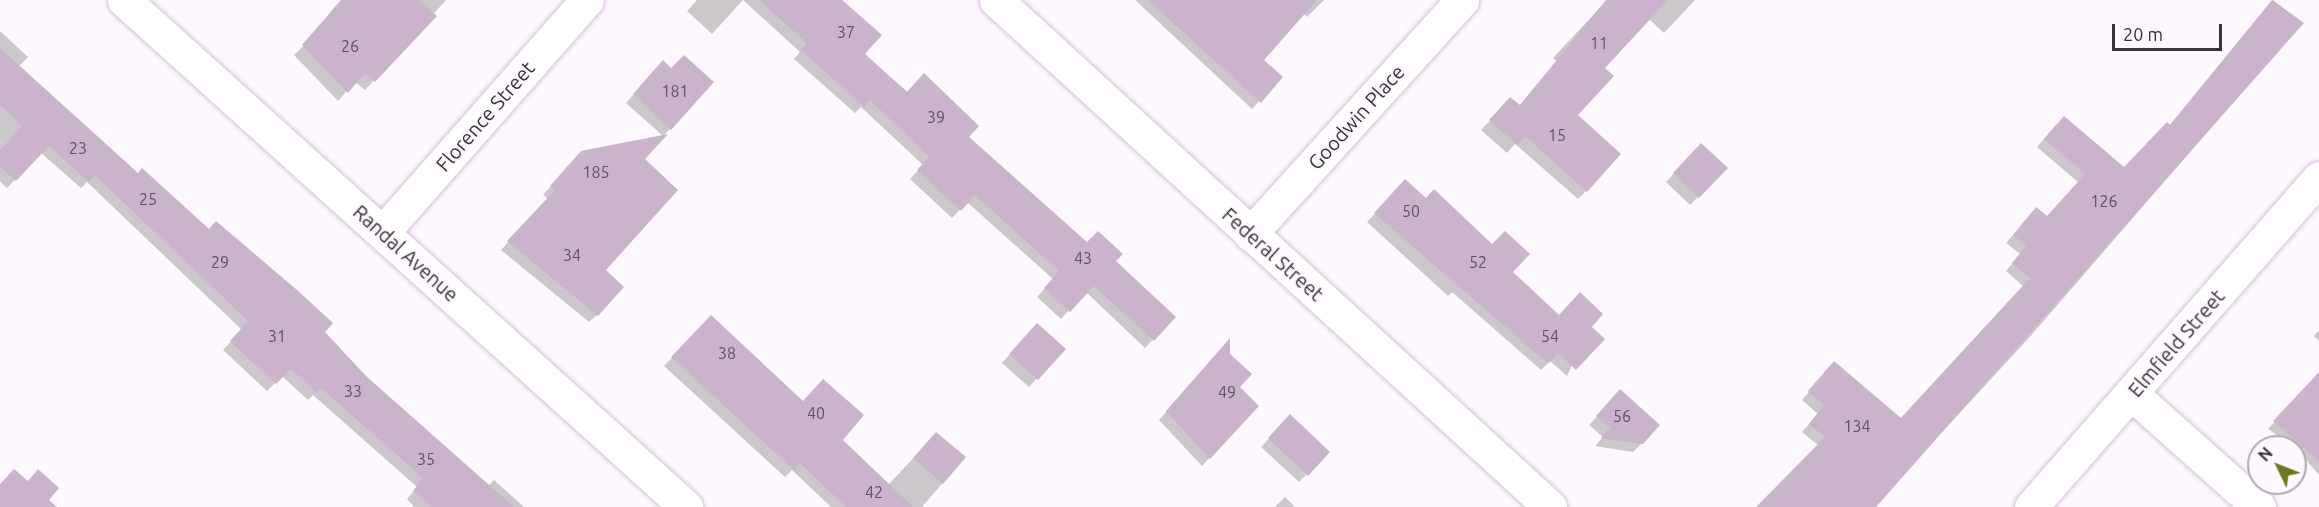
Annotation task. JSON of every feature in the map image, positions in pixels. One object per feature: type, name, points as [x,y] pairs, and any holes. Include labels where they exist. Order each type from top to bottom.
[{"type":"street","name":"Randal Avenue","points":[[124,0],[686,507]]},
{"type":"street","name":"Florence Street","points":[[383,232],[587,0]]},
{"type":"street","name":"Federal Street","points":[[996,0],[1550,507]]},
{"type":"street","name":"Goodwin Place","points":[[1250,234],[1462,0]]},
{"type":"street","name":"Elmfield Street","points":[[2031,507],[2319,178]]},
{"type":"street","points":[[2132,393],[2259,507]]},
{"type":"building","points":[[341,0],[419,0],[437,16],[375,82],[365,73],[348,93],[302,45]]},
{"type":"building","points":[[759,0],[842,0],[882,35],[865,54],[907,92],[924,73],[979,126],[969,137],[1087,242],[1098,231],[1123,254],[1116,261],[1176,317],[1154,341],[1094,286],[1070,312],[1044,288],[1059,271],[975,195],[961,211],[917,170],[929,157],[870,100],[864,107],[801,50],[807,43]]},
{"type":"building","points":[[1148,0],[1317,0],[1264,60],[1283,77],[1261,103]]},
{"type":"building","points":[[1606,0],[1668,0],[1605,68],[1614,76],[1578,115],[1621,154],[1587,192],[1525,136],[1517,145],[1489,120],[1510,97],[1520,105]]},
{"type":"building","points":[[2272,0],[2304,23],[1876,507],[1756,507],[1825,437],[1809,424],[1824,405],[1808,391],[1834,361],[1901,418],[2030,278],[2012,263],[2026,246],[2013,235],[2036,207],[2047,216],[2085,174],[2044,139],[2064,116],[2124,167],[2167,122],[2170,125]]},
{"type":"building","points":[[0,48],[138,173],[142,168],[209,229],[216,221],[297,290],[333,323],[325,332],[366,376],[514,507],[432,507],[413,491],[423,478],[321,388],[317,393],[291,369],[276,384],[230,341],[248,321],[95,175],[89,182],[49,146],[16,181],[0,167],[0,150],[22,126],[0,105]]},
{"type":"building","points":[[684,55],[714,82],[671,130],[633,94],[663,60],[671,68]]},
{"type":"building","points":[[668,134],[645,159],[678,190],[606,270],[624,287],[598,316],[507,241],[555,190],[550,186],[581,151]]},
{"type":"building","points":[[1701,143],[1728,168],[1699,198],[1673,173]]},
{"type":"building","points":[[1405,179],[1426,198],[1434,189],[1492,244],[1505,231],[1530,254],[1513,272],[1559,315],[1580,292],[1603,314],[1592,327],[1605,339],[1576,370],[1558,353],[1549,363],[1538,355],[1374,213]]},
{"type":"building","points":[[711,315],[803,401],[823,379],[864,415],[843,440],[913,507],[846,507],[800,463],[794,470],[671,357]]},
{"type":"building","points":[[1037,323],[1066,349],[1038,380],[1009,354]]},
{"type":"building","points":[[1230,338],[1230,354],[1252,374],[1240,387],[1259,406],[1210,459],[1166,411]]},
{"type":"building","points":[[2319,372],[2319,461],[2307,451],[2307,435],[2289,435],[2273,421]]},
{"type":"building","points":[[1620,389],[1660,425],[1643,444],[1601,438],[1610,428],[1596,416]]},
{"type":"building","points":[[1290,414],[1330,452],[1308,476],[1268,438]]},
{"type":"building","points":[[936,432],[966,457],[943,484],[913,458]]},
{"type":"building","points":[[14,469],[28,481],[38,469],[59,488],[49,500],[57,507],[0,507],[0,484]]}]
